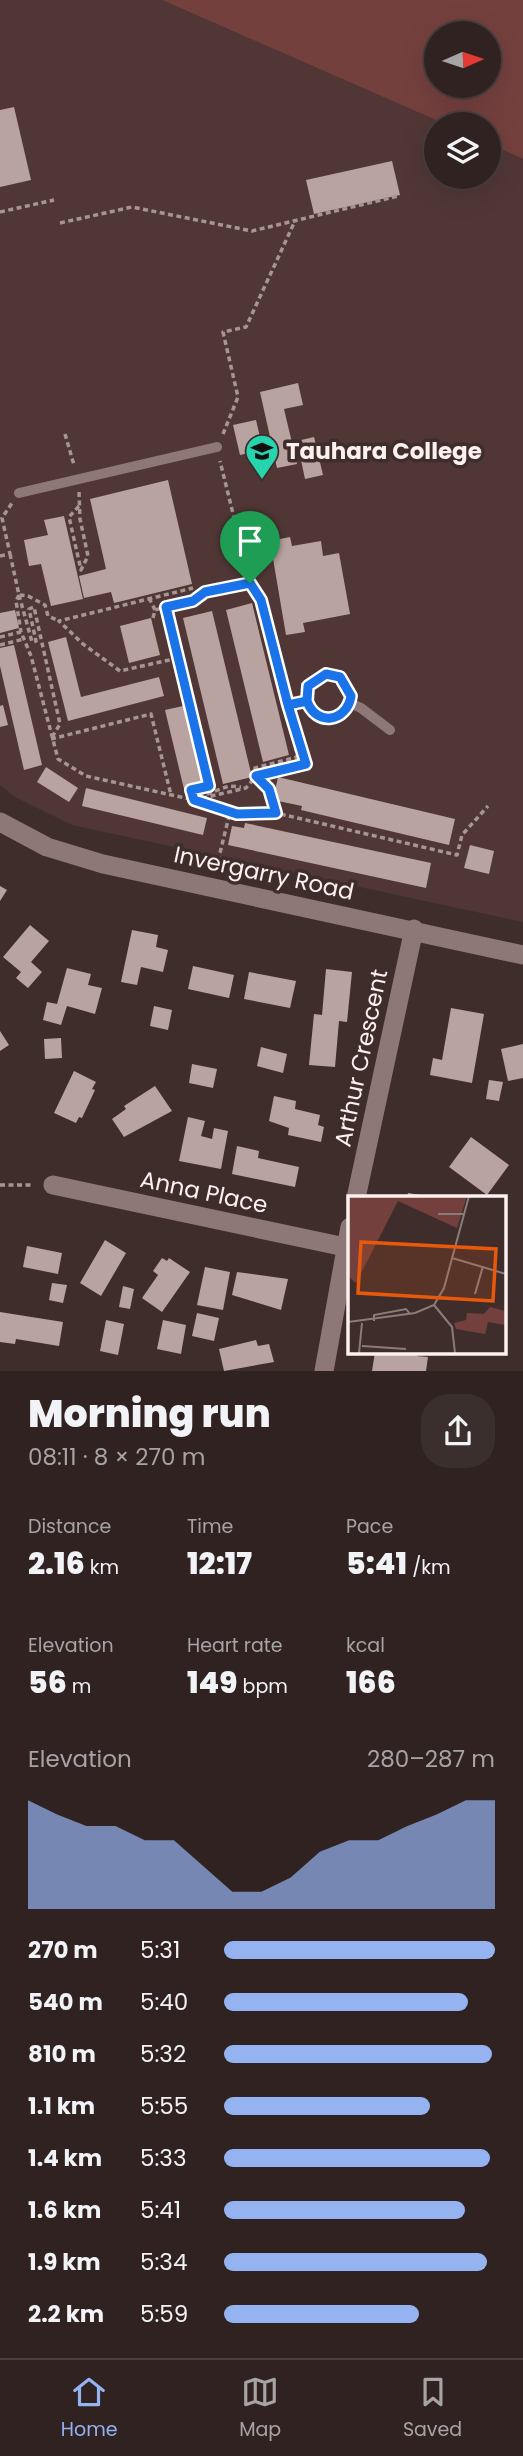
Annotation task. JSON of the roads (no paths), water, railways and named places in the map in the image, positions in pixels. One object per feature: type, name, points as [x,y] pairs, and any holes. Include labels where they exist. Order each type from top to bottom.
[{"type":"street","name":"Invergarry Road","points":[[0,822],[47,847],[103,864],[523,954]]},
{"type":"street","name":"Arthur Crescent","points":[[356,1196],[414,929]]},
{"type":"street","name":"Anna Place","points":[[53,1185],[345,1247]]},
{"type":"street","points":[[324,1371],[348,1235]]},
{"type":"lane","points":[[19,493],[217,447]]},
{"type":"lane","points":[[333,674],[346,682],[350,703],[341,715],[327,719],[314,714],[307,701],[308,686],[313,681],[333,674]]},
{"type":"lane","points":[[350,703],[390,730]]},
{"type":"place","name":"Tauhara College","points":[[262,481]]}]
